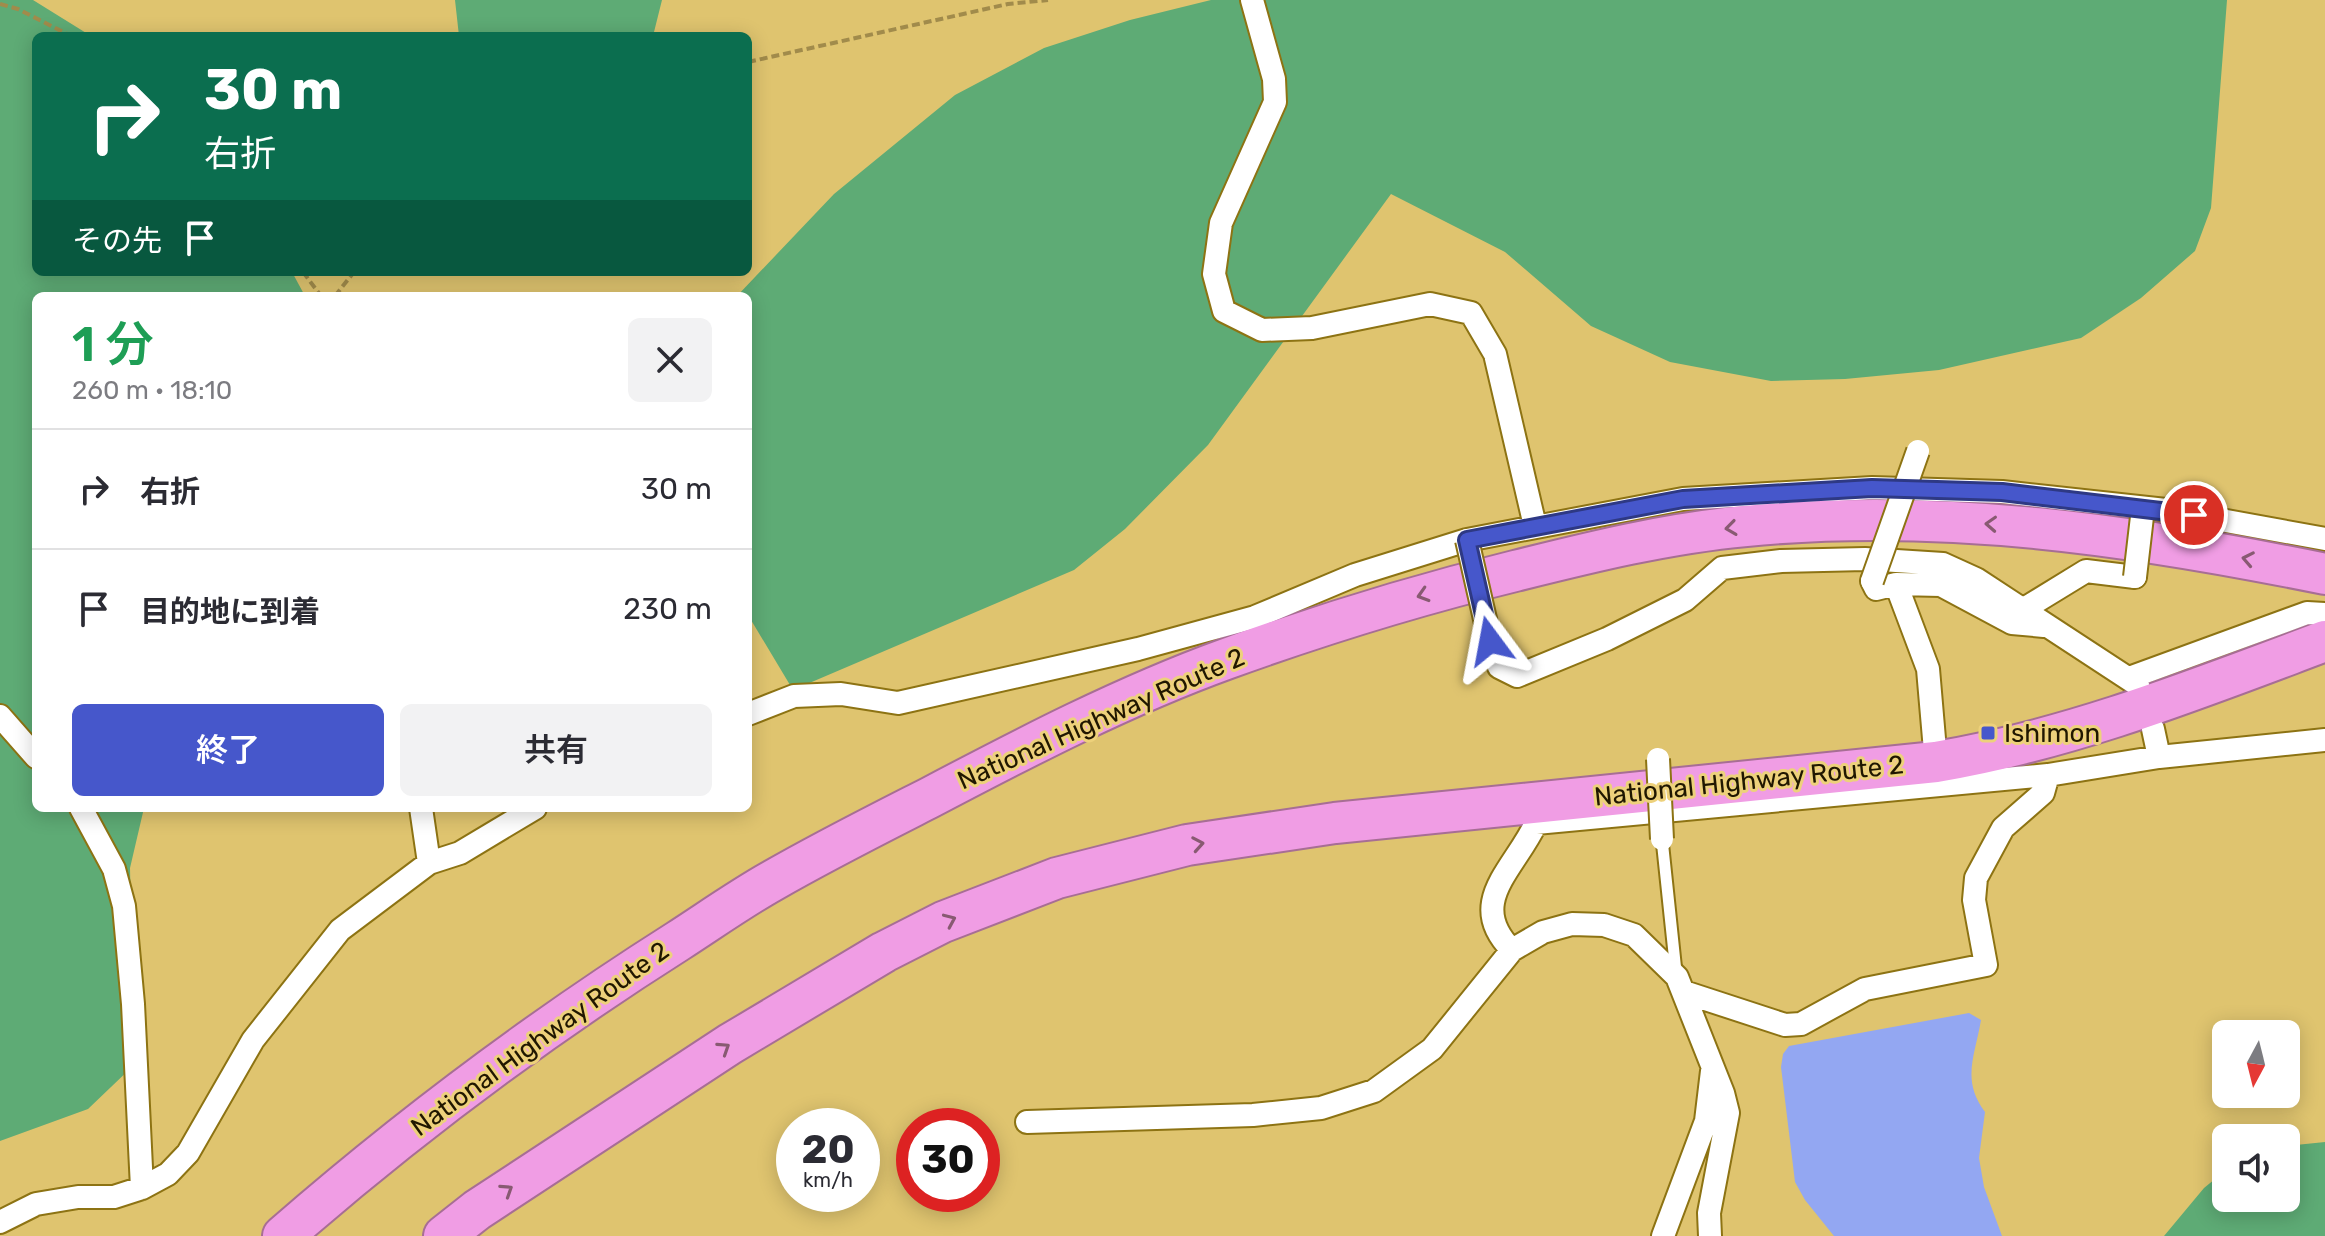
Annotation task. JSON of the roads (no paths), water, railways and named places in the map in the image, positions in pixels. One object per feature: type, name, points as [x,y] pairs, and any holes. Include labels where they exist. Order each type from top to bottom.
[{"type":"highway","name":"National Highway Route 2","points":[[283,1236],[413,1129],[533,1038],[770,882],[1010,755],[1119,705],[1222,661],[1337,622],[1448,587],[1659,538],[1743,526],[1837,520],[1929,520],[2114,535],[2325,574]]},
{"type":"highway","name":"National Highway Route 2","points":[[444,1236],[477,1210],[716,1052],[884,952],[943,922],[1057,878],[1187,845],[1335,823],[1936,762],[2008,749],[2135,712],[2325,641]]},
{"type":"street","points":[[1252,0],[1274,79],[1275,102],[1221,223],[1214,274],[1224,311],[1262,330],[1312,328],[1430,304],[1471,313],[1495,354],[1535,526]]},
{"type":"street","points":[[1918,451],[1872,581],[1876,589],[1896,584],[1941,585],[2012,623],[2044,626]]},
{"type":"street","points":[[752,712],[794,696],[841,694],[898,703],[1138,649],[1255,617],[1355,575],[1467,540],[1683,499],[1872,488],[2002,492],[2143,508],[2325,539]]},
{"type":"street","points":[[2024,609],[2086,571],[2135,577],[2143,508]]},
{"type":"street","points":[[1467,540],[1499,667],[1517,676],[1607,639],[1685,600],[1722,568],[1781,561],[1865,559],[1943,564],[1976,579],[2024,609],[2044,626],[2134,681],[2307,613],[2325,614]]},
{"type":"street","points":[[1896,584],[1928,669],[1936,762]]},
{"type":"street","points":[[0,716],[32,752]]},
{"type":"street","points":[[2153,729],[2159,757]]},
{"type":"street","points":[[1512,950],[1496,934],[1492,921],[1493,901],[1501,880],[1524,850],[1536,823],[2048,775],[2159,757],[2325,740]]},
{"type":"street","points":[[1658,759],[1662,839]]},
{"type":"street","points":[[1681,985],[1785,1025],[1801,1024],[1865,989],[1986,965],[1974,900],[1976,878],[2003,828],[2043,793],[2048,775]]},
{"type":"street","points":[[83,812],[114,869],[124,906],[133,1004],[142,1188]]},
{"type":"street","points":[[422,812],[429,863]]},
{"type":"street","points":[[0,1222],[36,1204],[78,1197],[114,1197],[142,1188],[168,1174],[188,1153],[253,1040],[340,930],[429,863],[460,853],[528,812]]},
{"type":"street","points":[[1027,1122],[1253,1115],[1321,1108],[1374,1091],[1432,1049],[1512,950],[1543,932],[1572,924],[1604,925],[1634,935],[1681,985],[1723,1093],[1728,1113],[1709,1213],[1710,1236]]},
{"type":"street","points":[[1663,1236],[1706,1121],[1712,1070]]},
{"type":"lane","points":[[1662,839],[1681,985]]},
{"type":"water","points":[[1969,1013],[1981,1020],[1972,1068],[1973,1089],[1985,1112],[1979,1158],[1984,1187],[2002,1236],[1834,1236],[1805,1200],[1795,1182],[1781,1067],[1783,1054],[1789,1046]]},
{"type":"place","name":"Ishimon","points":[[1988,733]]}]
